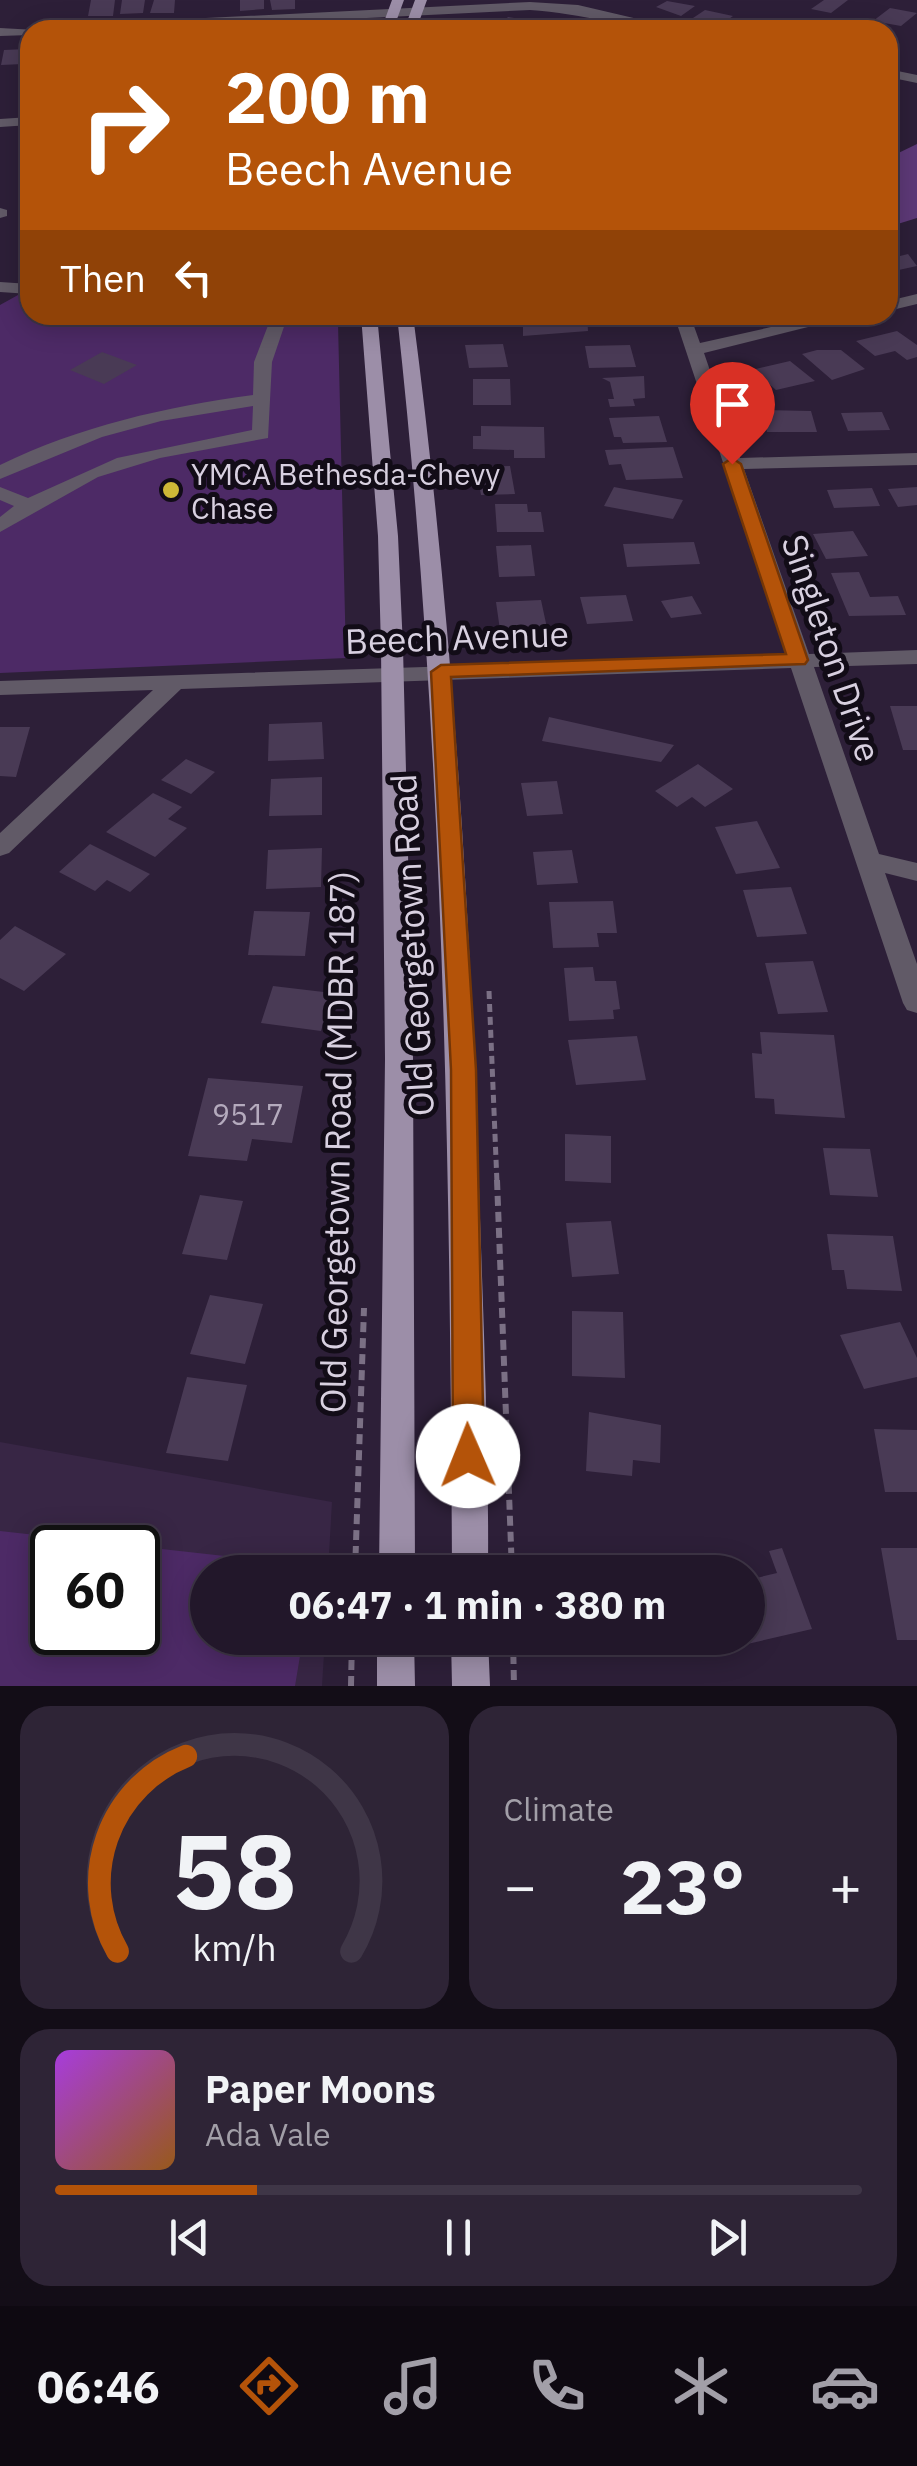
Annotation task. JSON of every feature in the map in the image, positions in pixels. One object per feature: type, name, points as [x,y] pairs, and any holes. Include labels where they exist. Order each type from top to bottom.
[{"type":"main road","name":"Old Georgetown Road","points":[[370,325],[388,536],[392,674],[399,1058],[397,1555]]},
{"type":"main road","name":"Old Georgetown Road","points":[[406,325],[441,672],[464,1070],[470,1555]]},
{"type":"main road","points":[[396,1655],[396,1686]]},
{"type":"main road","points":[[470,1655],[471,1686]]},
{"type":"street","points":[[168,20],[419,6],[555,7],[625,20]]},
{"type":"street","points":[[0,526],[26,504],[91,472],[161,448],[260,434],[263,362],[276,325]]},
{"type":"street","name":"Singleton Drive","points":[[685,325],[917,1003]]},
{"type":"street","points":[[694,350],[804,325]]},
{"type":"street","points":[[0,473],[93,432],[147,417],[262,399]]},
{"type":"street","points":[[732,464],[917,459]]},
{"type":"street","points":[[0,493],[26,504]]},
{"type":"street","name":"Beech Avenue","points":[[0,688],[917,657]]},
{"type":"street","points":[[0,847],[173,684]]},
{"type":"street","points":[[870,861],[917,872]]},
{"type":"path","name":"Old Georgetown Road (MDBR 187)","points":[[356,1555],[364,1296]]},
{"type":"path","points":[[350,1686],[351,1655]]},
{"type":"path","points":[[513,1655],[514,1686]]},
{"type":"shaded area","points":[[917,144],[917,218],[898,224],[898,153]]},
{"type":"shaded area","name":"YMCA Bethesda-Chevy Chase","points":[[20,295],[20,325],[338,325],[346,658],[0,673],[0,305]]},
{"type":"shaded area","points":[[0,1442],[332,1502],[329,1555],[190,1555],[190,1655],[324,1655],[322,1686],[0,1686]]},
{"type":"shaded area","points":[[0,1531],[30,1534],[30,1655],[160,1655],[160,1549],[216,1555],[190,1555],[190,1655],[300,1655],[295,1686],[0,1686]]},
{"type":"building","points":[[91,0],[115,0],[113,16],[88,16]]},
{"type":"building","points":[[122,0],[145,0],[143,13],[120,14]]},
{"type":"building","points":[[154,0],[175,0],[174,13],[150,13]]},
{"type":"building","points":[[240,0],[264,0],[264,9],[240,11]]},
{"type":"building","points":[[270,0],[295,0],[295,9],[272,10]]},
{"type":"building","points":[[824,0],[848,0],[831,13],[811,9]]},
{"type":"building","points":[[667,1],[695,6],[681,16],[656,7]]},
{"type":"building","points":[[890,8],[917,13],[901,26],[898,20],[874,20]]},
{"type":"building","points":[[705,10],[733,16],[728,20],[693,18]]},
{"type":"building","points":[[20,49],[20,64],[1,65],[4,50]]},
{"type":"building","points":[[908,254],[917,266],[898,270],[898,256]]},
{"type":"building","points":[[523,325],[588,325],[588,331],[523,336]]},
{"type":"building","points":[[897,331],[917,345],[917,357],[907,360],[895,351],[875,356],[856,341]]},
{"type":"building","points":[[503,344],[508,367],[469,368],[465,345]]},
{"type":"building","points":[[630,345],[636,367],[589,368],[585,346]]},
{"type":"building","points":[[841,350],[865,369],[832,380],[802,354]]},
{"type":"building","points":[[102,352],[137,365],[104,384],[70,370]]},
{"type":"building","points":[[790,361],[815,381],[776,390],[768,383],[755,386],[739,373]]},
{"type":"building","points":[[644,376],[645,398],[633,399],[635,406],[610,407],[608,399],[614,399],[610,382],[602,378]]},
{"type":"building","points":[[473,379],[510,379],[511,405],[473,405]]},
{"type":"building","points":[[761,410],[811,411],[817,432],[767,432]]},
{"type":"building","points":[[882,412],[890,430],[848,431],[841,413]]},
{"type":"building","points":[[659,416],[667,442],[623,443],[621,437],[614,437],[609,418]]},
{"type":"building","points":[[481,426],[544,427],[545,458],[514,458],[514,450],[473,449],[473,436],[481,436]]},
{"type":"building","points":[[673,447],[683,478],[626,480],[621,464],[609,465],[605,450]]},
{"type":"building","points":[[510,466],[515,494],[481,495],[476,467]]},
{"type":"building","points":[[614,487],[683,500],[673,519],[604,506]]},
{"type":"building","points":[[917,487],[917,505],[898,507],[888,489]]},
{"type":"building","points":[[872,488],[880,506],[834,508],[827,490]]},
{"type":"building","points":[[495,504],[527,504],[528,512],[541,512],[544,532],[497,532]]},
{"type":"building","points":[[853,531],[868,556],[826,559],[813,534]]},
{"type":"building","points":[[694,542],[700,564],[627,567],[623,544]]},
{"type":"building","points":[[531,545],[535,576],[499,577],[496,546]]},
{"type":"building","points":[[859,572],[870,597],[898,596],[906,615],[849,616],[831,573]]},
{"type":"building","points":[[626,595],[633,621],[587,624],[580,597]]},
{"type":"building","points":[[692,596],[702,614],[671,618],[661,601]]},
{"type":"building","points":[[541,600],[547,628],[500,630],[496,602]]},
{"type":"building","points":[[890,706],[917,706],[917,750],[903,750]]},
{"type":"building","points":[[549,717],[674,745],[661,762],[542,741]]},
{"type":"building","points":[[322,722],[324,759],[268,761],[269,724]]},
{"type":"building","points":[[0,727],[30,727],[16,777],[0,776]]},
{"type":"building","points":[[186,759],[215,772],[191,794],[161,780]]},
{"type":"building","points":[[698,764],[733,789],[705,807],[692,797],[677,807],[655,791]]},
{"type":"building","points":[[322,777],[322,815],[269,816],[271,779]]},
{"type":"building","points":[[557,781],[563,814],[527,816],[521,783]]},
{"type":"building","points":[[153,793],[182,807],[168,819],[187,828],[155,857],[106,832]]},
{"type":"building","points":[[757,821],[780,868],[736,874],[715,827]]},
{"type":"building","points":[[90,844],[150,874],[130,892],[107,880],[95,891],[59,872]]},
{"type":"building","points":[[322,848],[321,887],[266,889],[268,850]]},
{"type":"building","points":[[572,850],[578,883],[537,885],[533,852]]},
{"type":"building","points":[[791,887],[807,934],[757,937],[743,890]]},
{"type":"building","points":[[613,901],[617,933],[597,933],[599,947],[553,948],[549,902]]},
{"type":"building","points":[[254,911],[310,912],[305,956],[248,955]]},
{"type":"building","points":[[15,926],[66,954],[24,991],[0,978],[0,940]]},
{"type":"building","points":[[813,961],[828,1012],[778,1014],[765,963]]},
{"type":"building","points":[[593,967],[595,981],[616,981],[620,1009],[613,1010],[614,1019],[569,1021],[564,968]]},
{"type":"building","points":[[273,986],[332,993],[321,1031],[261,1023]]},
{"type":"building","points":[[760,1032],[834,1035],[845,1118],[775,1114],[774,1099],[755,1098],[752,1053],[762,1054]]},
{"type":"building","points":[[637,1036],[646,1080],[576,1085],[568,1040]]},
{"type":"building","points":[[208,1078],[303,1086],[292,1143],[252,1139],[247,1161],[188,1156]]},
{"type":"building","points":[[565,1134],[611,1136],[611,1183],[565,1181]]},
{"type":"building","points":[[823,1148],[870,1149],[878,1197],[830,1195]]},
{"type":"building","points":[[200,1195],[243,1201],[227,1260],[182,1254]]},
{"type":"building","points":[[611,1221],[619,1274],[572,1277],[566,1223]]},
{"type":"building","points":[[827,1234],[893,1236],[902,1291],[847,1289],[844,1270],[832,1270]]},
{"type":"building","points":[[210,1295],[263,1304],[245,1364],[190,1354]]},
{"type":"building","points":[[572,1311],[623,1312],[625,1378],[572,1376]]},
{"type":"building","points":[[900,1322],[917,1358],[917,1377],[864,1389],[840,1335]]},
{"type":"building","points":[[187,1377],[247,1385],[228,1461],[166,1453]]},
{"type":"building","points":[[589,1412],[661,1425],[660,1463],[633,1460],[632,1476],[586,1471]]},
{"type":"building","points":[[874,1429],[917,1430],[917,1492],[885,1492]]},
{"type":"building","points":[[782,1548],[812,1629],[765,1640],[765,1576],[777,1573],[769,1551]]},
{"type":"building","points":[[881,1548],[917,1548],[917,1640],[897,1640]]},
{"type":"place","name":"YMCA Bethesda-Chevy Chase","points":[[171,490]]},
{"type":"route","points":[[468,1456],[464,1070],[441,672],[798,660],[732,464]]}]
